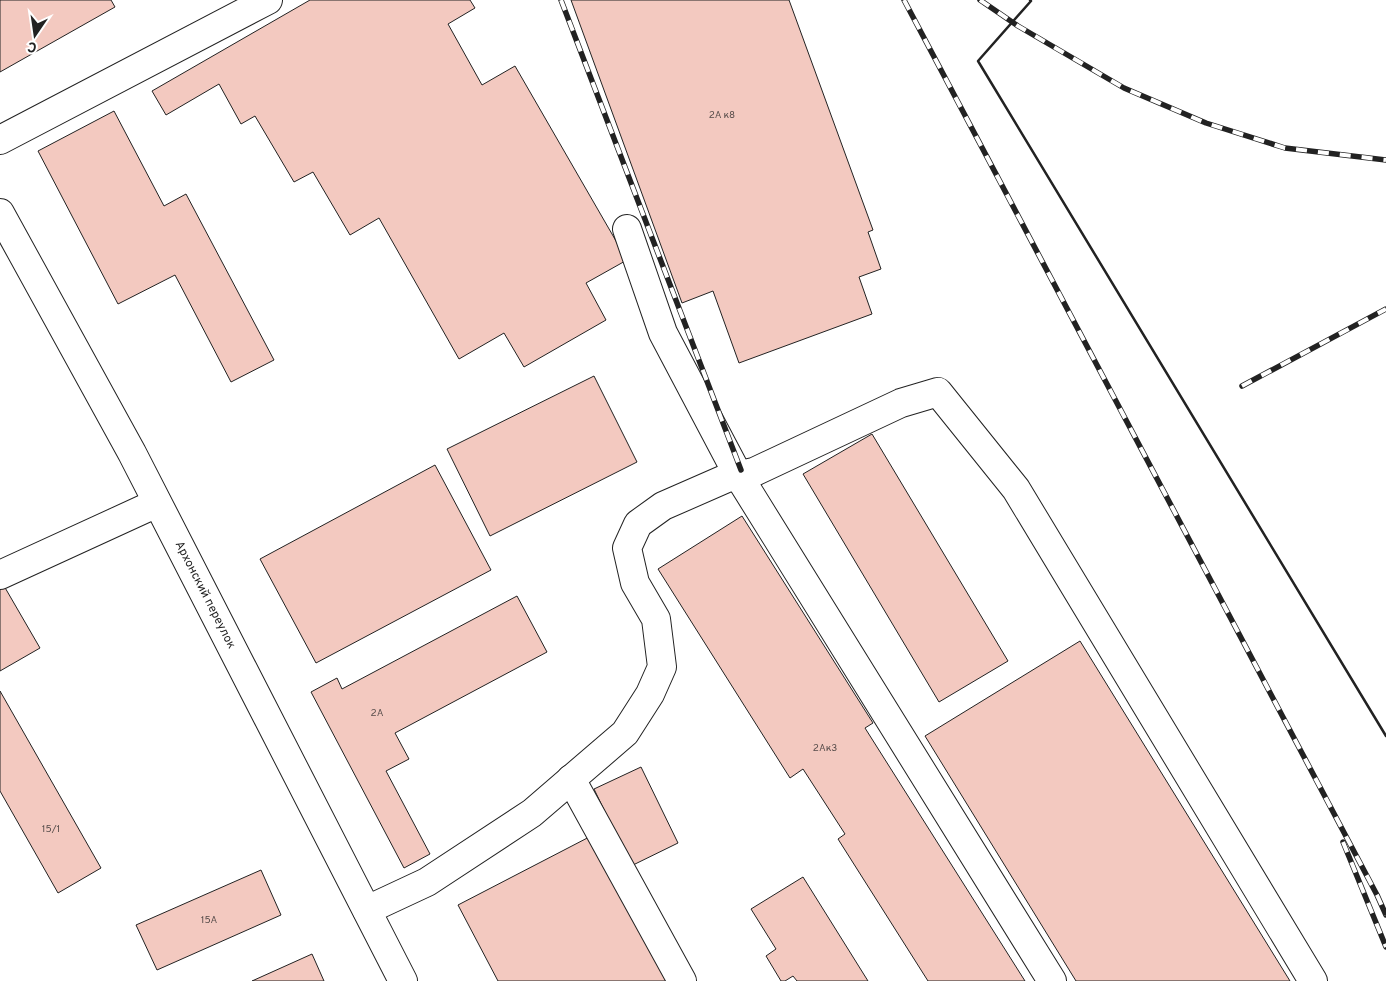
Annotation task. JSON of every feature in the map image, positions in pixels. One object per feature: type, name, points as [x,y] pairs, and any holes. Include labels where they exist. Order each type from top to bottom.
[{"type":"street","points":[[0,140],[268,0]]},
{"type":"street","name":"Архонский переулок","points":[[0,213],[132,453],[403,981]]},
{"type":"street","points":[[627,229],[663,333],[738,475],[1052,981]]},
{"type":"street","points":[[367,910],[427,882],[532,813],[625,733],[650,694],[662,667],[656,619],[635,583],[627,548],[638,524],[663,506],[726,478],[754,472],[901,403],[938,392],[1016,489],[1314,981]]},
{"type":"street","points":[[0,575],[157,503]]},
{"type":"street","points":[[571,779],[682,981]]},
{"type":"building","points":[[0,0],[111,0],[115,7],[0,72]]},
{"type":"building","points":[[310,0],[470,0],[475,8],[448,24],[482,85],[515,66],[627,260],[586,283],[606,320],[524,367],[504,333],[459,359],[379,218],[350,235],[313,172],[294,182],[255,116],[241,124],[219,84],[166,115],[152,91]]},
{"type":"building","points":[[571,0],[789,0],[873,230],[868,232],[881,269],[859,277],[872,314],[739,363],[713,291],[682,303]]},
{"type":"building","points":[[114,111],[164,206],[186,194],[274,360],[231,382],[175,275],[118,304],[38,151]]},
{"type":"building","points":[[594,376],[637,462],[490,536],[447,449]]},
{"type":"building","points":[[872,434],[1008,661],[939,702],[803,474]]},
{"type":"building","points":[[435,465],[491,570],[316,663],[260,559]]},
{"type":"building","points":[[742,516],[873,723],[865,728],[1025,981],[928,981],[838,839],[845,834],[803,769],[790,778],[658,569]]},
{"type":"building","points":[[0,579],[40,648],[0,671]]},
{"type":"building","points":[[517,596],[547,652],[395,733],[409,759],[386,771],[430,854],[404,868],[311,692],[337,678],[342,689]]},
{"type":"building","points":[[1080,641],[1290,981],[1076,981],[925,736]]},
{"type":"building","points":[[0,691],[101,868],[58,893],[0,791]]},
{"type":"building","points":[[641,767],[678,843],[631,866],[594,789]]},
{"type":"building","points":[[595,834],[671,981],[498,981],[458,905]]},
{"type":"building","points":[[261,870],[281,915],[157,970],[136,925]]},
{"type":"building","points":[[803,877],[868,981],[797,981],[793,976],[785,981],[781,981],[766,956],[776,949],[751,909]]},
{"type":"building","points":[[312,954],[324,981],[252,981]]},
{"type":"railway","points":[[561,0],[741,470]]},
{"type":"railway","points":[[904,0],[1386,915]]},
{"type":"railway","points":[[980,0],[1018,26],[1124,88],[1206,123],[1285,148],[1386,160]]},
{"type":"railway","points":[[1242,386],[1386,309]]},
{"type":"railway","points":[[1343,842],[1386,947]]},
{"type":"wall","points":[[1030,0],[978,61],[1386,736]]}]
